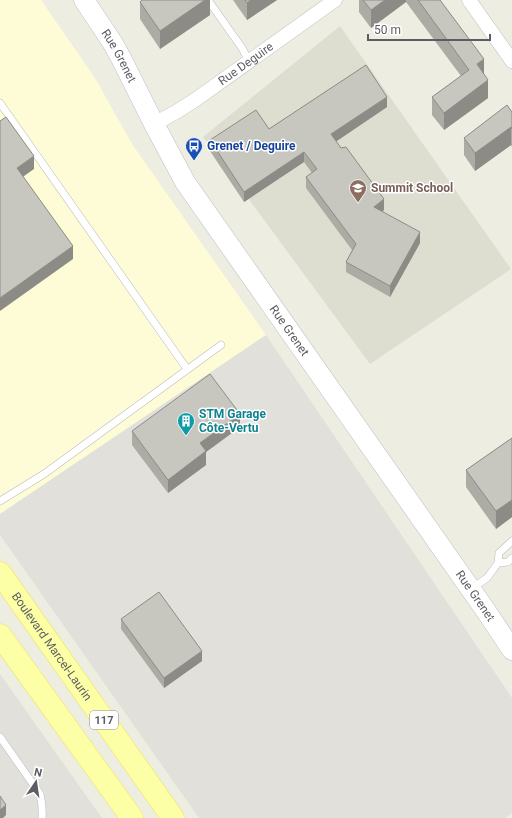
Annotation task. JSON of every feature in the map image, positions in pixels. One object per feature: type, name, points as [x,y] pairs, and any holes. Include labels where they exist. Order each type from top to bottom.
[{"type":"main road","name":"Boulevard Marcel-Laurin","points":[[0,573],[173,818]]},
{"type":"main road","points":[[0,635],[132,818]]},
{"type":"street","name":"Rue Grenet","points":[[84,0],[122,58],[154,124],[193,193],[471,589],[512,650]]},
{"type":"street","points":[[469,0],[512,61]]},
{"type":"street","name":"Rue Deguire","points":[[154,124],[195,100],[250,61],[328,2]]},
{"type":"lane","points":[[208,0],[250,61]]},
{"type":"lane","points":[[0,103],[187,369]]},
{"type":"lane","points":[[0,502],[44,474],[221,345]]},
{"type":"lane","points":[[471,589],[487,578],[498,563],[499,553],[512,541]]},
{"type":"lane","points":[[498,563],[508,562],[512,558]]},
{"type":"lane","points":[[0,737],[40,794],[43,810],[42,818]]},
{"type":"shaded area","points":[[0,0],[41,0],[95,78],[132,144],[266,335],[0,514]]},
{"type":"shaded area","name":"Summit School","points":[[340,26],[511,269],[370,364],[203,137]]},
{"type":"shaded area","name":"STM Garage Côte-Vertu","points":[[266,335],[512,698],[512,813],[505,818],[199,818],[0,535],[0,514]]},
{"type":"shaded area","points":[[0,674],[102,818],[0,818]]},
{"type":"building","points":[[142,0],[205,0],[160,31],[140,2]]},
{"type":"building","points":[[363,0],[385,0],[371,10]]},
{"type":"building","points":[[418,0],[440,0],[484,59],[477,64],[488,80],[444,113],[432,97],[469,70]]},
{"type":"building","points":[[366,65],[387,97],[331,134],[341,148],[346,147],[384,199],[374,207],[420,232],[390,286],[346,262],[356,244],[306,177],[317,169],[304,152],[244,192],[210,140],[256,110],[269,129]]},
{"type":"building","points":[[507,105],[512,112],[512,129],[511,127],[475,153],[464,138]]},
{"type":"building","points":[[6,117],[34,156],[17,168],[73,246],[0,298],[0,121]]},
{"type":"building","name":"STM Garage Côte-Vertu","points":[[210,374],[240,414],[200,443],[206,451],[168,480],[132,431]]},
{"type":"building","points":[[512,438],[512,500],[496,511],[466,470]]},
{"type":"building","points":[[159,592],[202,651],[164,678],[121,619]]},
{"type":"building","points":[[0,796],[6,805],[0,810]]},
{"type":"place","name":"Grenet / Deguire","points":[[194,161]]},
{"type":"place","name":"Summit School","points":[[358,203]]},
{"type":"place","name":"STM Garage Côte-Vertu","points":[[186,436]]}]
